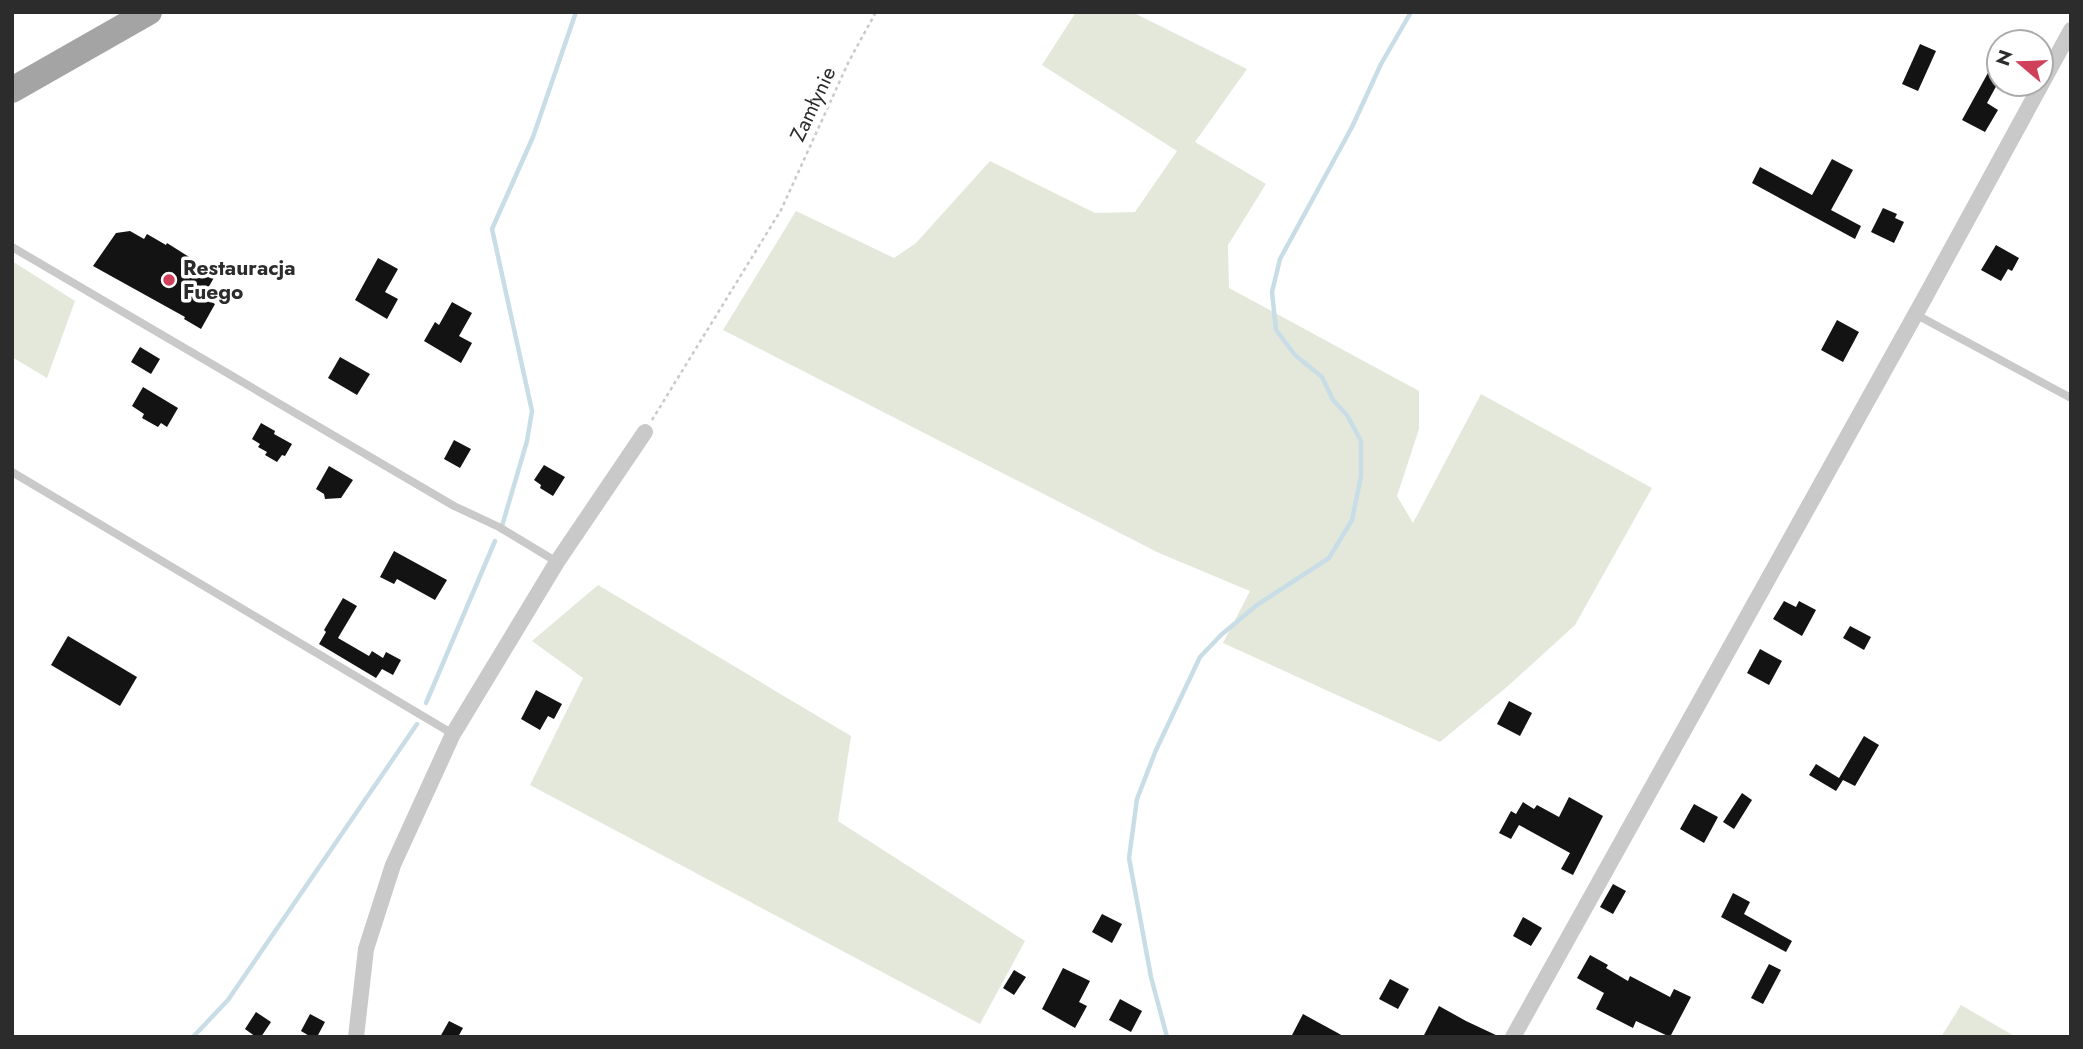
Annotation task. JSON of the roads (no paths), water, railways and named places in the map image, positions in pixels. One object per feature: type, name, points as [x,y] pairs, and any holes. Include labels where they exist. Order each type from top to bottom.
[{"type":"main road","points":[[12,90],[149,12]]},
{"type":"street","points":[[1513,1037],[2071,30]]},
{"type":"street","points":[[356,1037],[366,949],[389,877],[453,734],[557,562],[645,432]]},
{"type":"lane","points":[[12,247],[454,506],[499,527],[557,562]]},
{"type":"lane","points":[[1915,314],[2069,395]]},
{"type":"lane","points":[[12,472],[453,734]]},
{"type":"waterway","points":[[502,526],[527,441],[532,411],[492,229],[533,137],[576,12]]},
{"type":"waterway","points":[[1167,1037],[1151,977],[1129,858],[1137,799],[1156,750],[1200,657],[1257,605],[1329,558],[1352,520],[1361,476],[1361,441],[1347,415],[1333,400],[1322,377],[1295,355],[1276,330],[1272,292],[1280,259],[1352,127],[1381,64],[1411,12]]},
{"type":"waterway","points":[[426,703],[495,541]]},
{"type":"waterway","points":[[193,1037],[228,1000],[417,724]]},
{"type":"place","name":"Restauracja Fuego","points":[[169,280]]}]
